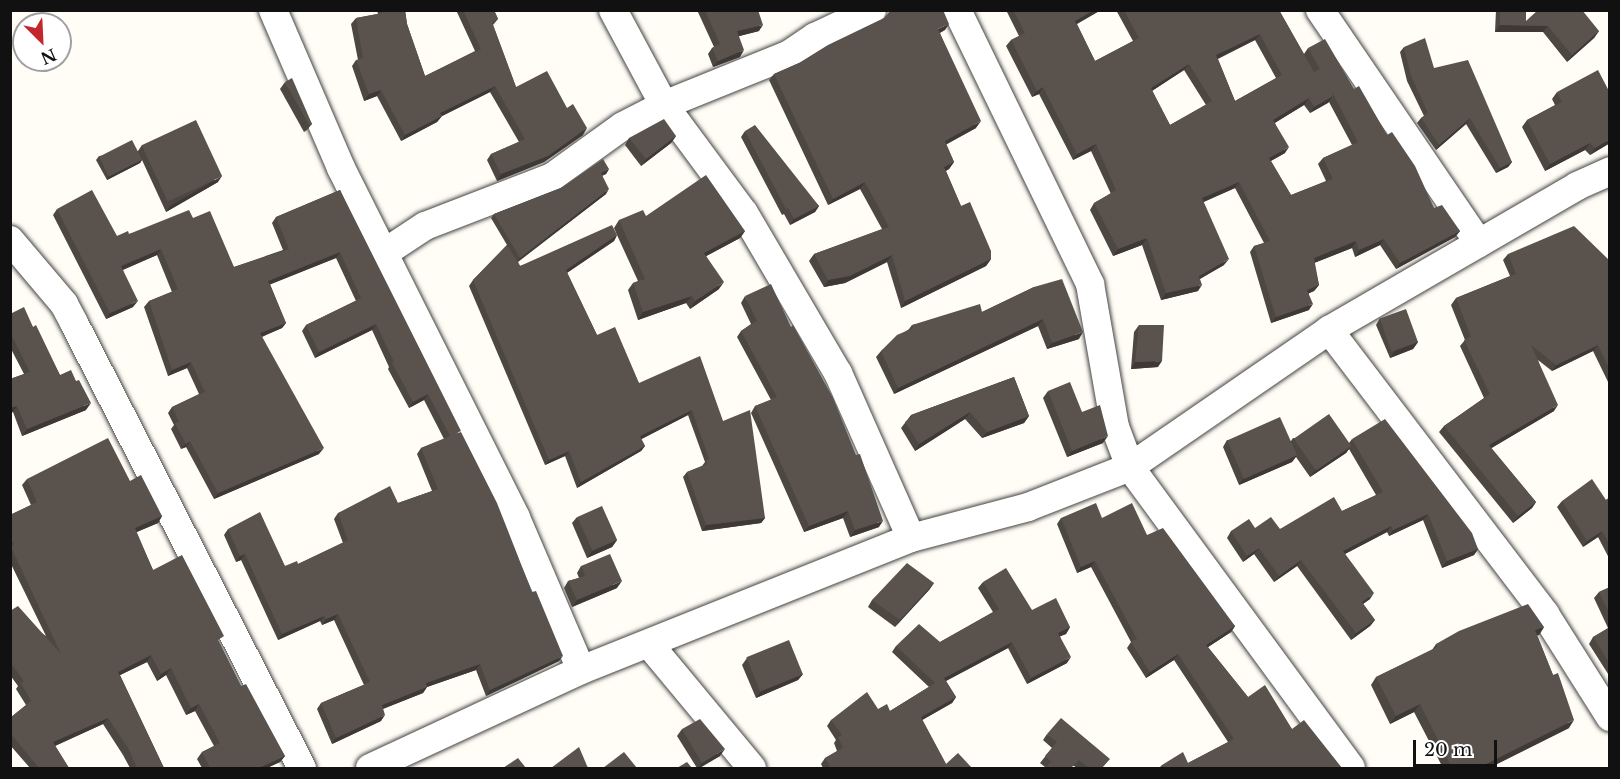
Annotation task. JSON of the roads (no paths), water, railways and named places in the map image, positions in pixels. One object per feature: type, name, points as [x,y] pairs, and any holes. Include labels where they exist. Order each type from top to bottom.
[{"type":"street","points":[[273,10],[341,168],[516,518],[581,670]]},
{"type":"street","points":[[613,10],[664,105],[744,213],[838,373],[911,538]]},
{"type":"street","points":[[384,253],[425,226],[552,177],[623,126],[664,105],[788,56],[815,37],[872,10]]},
{"type":"street","points":[[957,10],[1090,284],[1115,427],[1131,467],[1352,768]]},
{"type":"street","points":[[1320,10],[1479,243]]},
{"type":"street","points":[[370,768],[581,670],[911,538],[1028,507],[1131,467],[1329,330],[1577,186],[1610,171]]},
{"type":"street","points":[[10,240],[64,304],[75,323],[302,768]]},
{"type":"street","points":[[1329,330],[1545,614],[1610,717]]},
{"type":"street","points":[[649,644],[752,768]]}]
